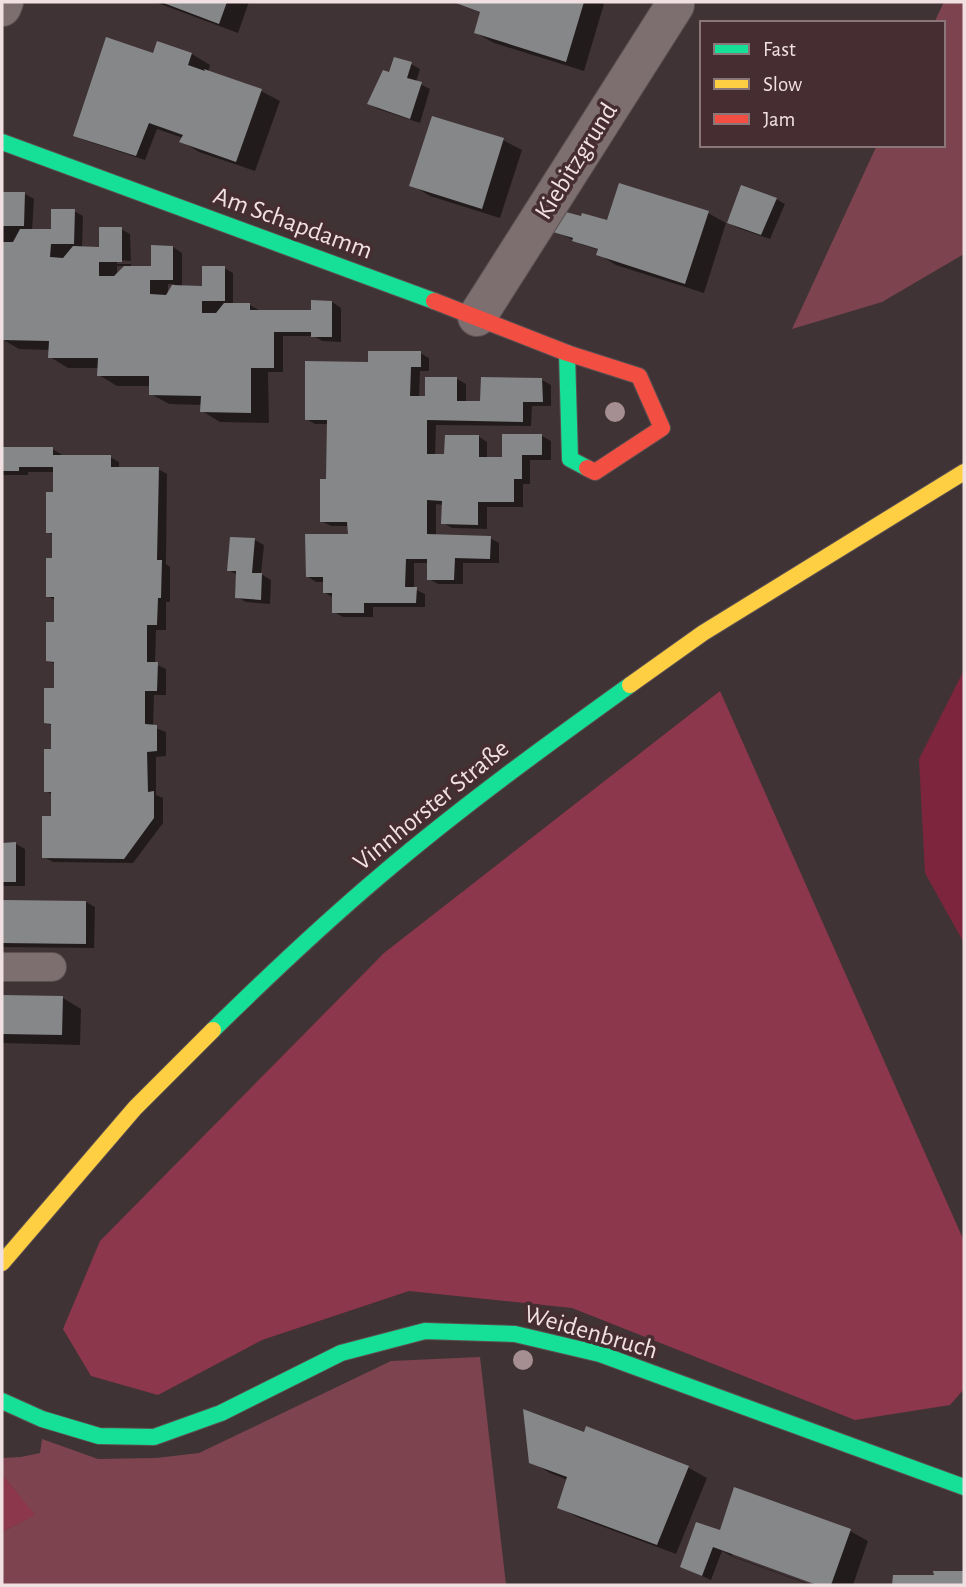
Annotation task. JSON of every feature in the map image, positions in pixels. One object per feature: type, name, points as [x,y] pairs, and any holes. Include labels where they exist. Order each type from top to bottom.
[{"type":"street","points":[[2,7],[4,2]]},
{"type":"street","name":"Kiebitzgrund","points":[[477,317],[675,5]]},
{"type":"street","name":"Am Schapdamm","points":[[2,142],[477,317],[567,353],[639,376],[662,428],[595,472],[570,459],[567,353]]},
{"type":"street","name":"Vinnhorster Straße","points":[[2,1264],[135,1108],[280,964],[382,874],[528,758],[703,632],[964,472]]},
{"type":"street","name":"Weidenbruch","points":[[2,1401],[42,1419],[99,1436],[155,1437],[221,1413],[341,1353],[425,1331],[515,1334],[600,1354],[964,1487]]},
{"type":"lane","points":[[2,967],[52,967]]},
{"type":"shaded area","points":[[944,2],[964,2],[964,254],[882,302],[792,329],[876,147],[945,147],[945,21],[935,21]]},
{"type":"shaded area","points":[[964,670],[964,943],[925,873],[919,759]]},
{"type":"shaded area","points":[[720,691],[964,1241],[964,1389],[950,1405],[855,1420],[572,1308],[409,1291],[262,1340],[158,1395],[91,1376],[63,1329],[100,1241],[384,953]]},
{"type":"shaded area","points":[[480,1357],[506,1585],[2,1585],[2,1532],[34,1515],[2,1474],[2,1458],[40,1453],[42,1439],[98,1459],[156,1458],[199,1453],[391,1361]]},
{"type":"shaded area","points":[[2,1474],[35,1515],[2,1532]]},
{"type":"building","points":[[161,2],[227,2],[219,24]]},
{"type":"building","points":[[453,2],[584,2],[566,62],[474,33],[480,12]]},
{"type":"building","points":[[106,37],[153,53],[157,41],[192,53],[188,65],[262,89],[236,162],[179,142],[183,135],[149,123],[136,156],[73,136]]},
{"type":"building","points":[[394,57],[412,62],[407,78],[422,82],[410,119],[367,104],[383,70],[389,72]]},
{"type":"building","points":[[432,116],[504,138],[482,209],[409,186]]},
{"type":"building","points":[[619,183],[709,211],[685,284],[596,255],[598,249],[553,232],[562,211],[607,220]]},
{"type":"building","points":[[741,185],[777,198],[761,235],[727,223]]},
{"type":"building","points":[[2,192],[25,192],[24,226],[2,226]]},
{"type":"building","points":[[51,209],[75,209],[74,244],[51,244],[50,257],[63,258],[73,246],[99,247],[99,227],[122,227],[122,262],[99,262],[99,276],[114,276],[124,266],[151,266],[151,245],[173,246],[173,280],[150,280],[150,294],[166,295],[172,285],[202,286],[202,266],[225,266],[225,301],[202,301],[202,313],[216,313],[224,303],[250,303],[250,310],[311,310],[311,300],[332,301],[332,337],[311,337],[311,332],[274,332],[274,368],[251,368],[251,413],[200,412],[201,396],[149,395],[149,376],[97,376],[98,358],[48,358],[49,341],[2,340],[2,242],[13,242],[20,229],[51,229]]},
{"type":"building","points":[[368,351],[421,351],[421,367],[411,367],[410,396],[425,396],[425,377],[457,377],[457,401],[480,401],[481,377],[542,378],[543,402],[523,402],[523,422],[427,420],[427,454],[444,454],[445,435],[479,435],[479,457],[502,457],[502,434],[542,434],[542,455],[522,455],[522,479],[514,479],[514,502],[478,502],[478,525],[441,524],[442,501],[427,500],[427,534],[491,536],[490,559],[455,558],[454,580],[427,580],[427,559],[406,559],[405,587],[417,587],[416,603],[364,603],[364,613],[332,613],[332,593],[323,593],[323,577],[306,577],[305,534],[348,534],[347,522],[320,522],[320,479],[326,479],[327,420],[305,420],[305,361],[368,362]]},
{"type":"building","points":[[2,447],[53,447],[53,455],[111,455],[111,467],[159,467],[157,560],[162,560],[161,598],[158,598],[157,625],[147,625],[147,662],[158,662],[157,691],[145,691],[145,724],[157,725],[157,751],[147,752],[148,792],[154,791],[154,818],[124,859],[42,858],[42,816],[51,816],[51,792],[44,792],[44,749],[51,749],[51,724],[44,723],[44,688],[54,688],[54,662],[46,661],[46,622],[54,622],[54,597],[46,597],[46,558],[52,558],[52,533],[46,533],[46,492],[53,492],[53,467],[19,467],[19,471],[2,471]]},
{"type":"building","points":[[230,537],[255,538],[252,573],[262,573],[261,600],[235,598],[236,571],[227,571]]},
{"type":"building","points":[[16,842],[16,882],[2,882],[2,843]]},
{"type":"building","points":[[2,900],[86,901],[86,944],[2,943]]},
{"type":"building","points":[[2,995],[63,996],[62,1035],[2,1034]]},
{"type":"building","points":[[523,1409],[584,1432],[586,1426],[689,1466],[657,1545],[557,1508],[567,1477],[529,1463]]},
{"type":"building","points":[[734,1487],[851,1529],[831,1585],[817,1585],[713,1547],[702,1576],[680,1567],[696,1522],[720,1530]]},
{"type":"building","points":[[933,1571],[964,1571],[964,1585],[892,1585],[893,1575],[934,1575]]},
{"type":"traffic: fast","points":[[2,142],[434,301]]},
{"type":"traffic: fast","points":[[567,353],[570,459],[587,468]]},
{"type":"traffic: fast","points":[[213,1030],[317,931],[411,850],[504,777],[630,685]]},
{"type":"traffic: fast","points":[[2,1401],[42,1419],[99,1436],[154,1437],[221,1413],[341,1353],[425,1331],[515,1334],[600,1354],[964,1487]]},
{"type":"traffic: slow","points":[[630,685],[703,633],[964,472]]},
{"type":"traffic: slow","points":[[2,1263],[135,1108],[213,1030]]},
{"type":"traffic: jam","points":[[434,301],[567,353],[639,376],[662,428],[595,472],[587,468]]}]
